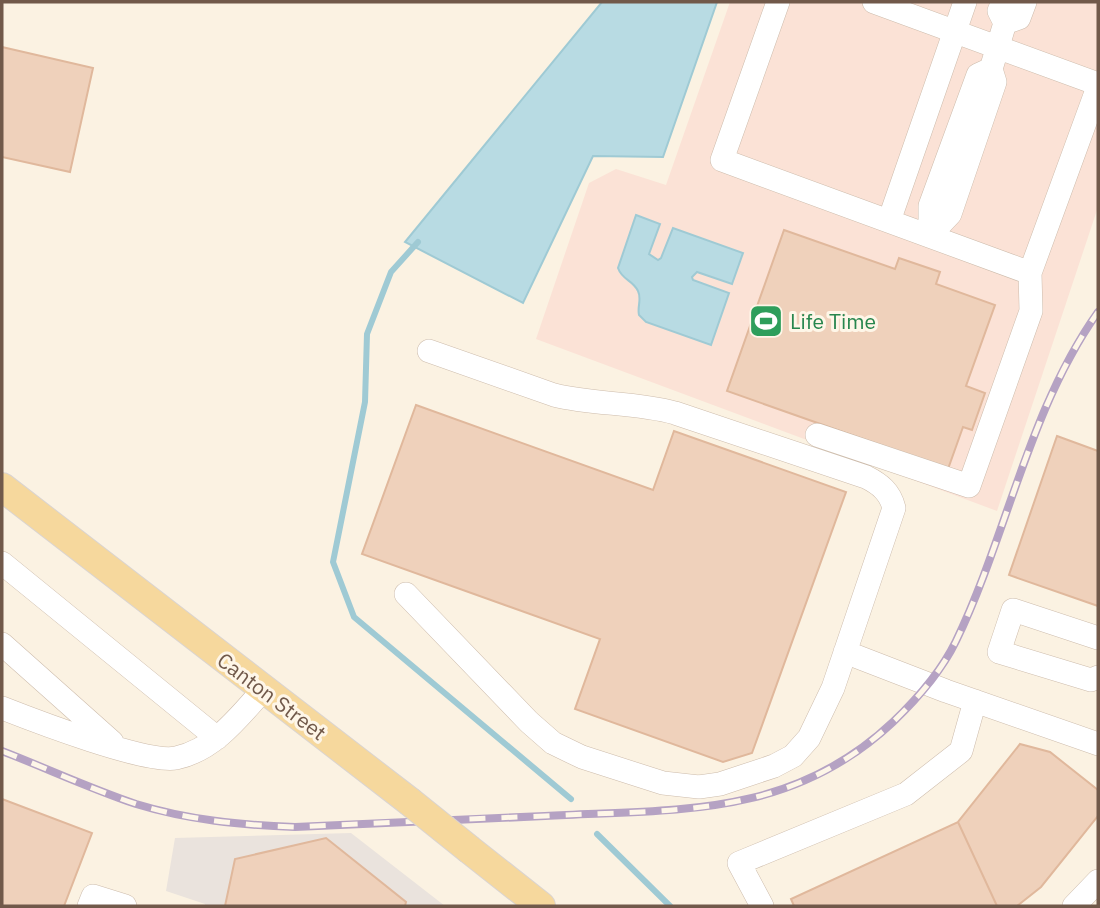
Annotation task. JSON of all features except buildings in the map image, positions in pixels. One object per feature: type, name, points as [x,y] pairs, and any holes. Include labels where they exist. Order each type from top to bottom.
[{"type":"main road","name":"Canton Street","points":[[2,487],[541,906]]},
{"type":"lane","points":[[778,2],[722,160],[1030,274]]},
{"type":"lane","points":[[817,435],[969,486],[1031,310],[1030,274],[1098,86],[874,2]]},
{"type":"lane","points":[[889,221],[965,2]]},
{"type":"lane","points":[[930,235],[950,214],[995,82],[991,69],[1004,12],[1019,18],[1025,2]]},
{"type":"lane","points":[[406,594],[529,722],[553,743],[582,757],[663,783],[699,787],[720,784],[774,766],[793,756],[809,738],[824,711],[892,515],[891,499],[878,483],[675,413],[645,406],[573,400],[429,351]]},
{"type":"lane","points":[[2,563],[217,738]]},
{"type":"lane","points":[[1098,638],[1013,610],[999,652],[1091,680],[1098,677]]},
{"type":"lane","points":[[2,644],[120,748]]},
{"type":"lane","points":[[845,652],[1098,744]]},
{"type":"lane","points":[[2,708],[120,748],[156,758],[177,758],[194,752],[217,738],[263,690]]},
{"type":"lane","points":[[762,906],[739,863],[906,794],[961,751],[975,701]]},
{"type":"lane","points":[[1074,906],[1098,881]]},
{"type":"lane","points":[[89,906],[93,896],[125,906]]},
{"type":"shaded area","points":[[730,2],[1098,2],[1098,207],[997,511],[536,339],[589,183],[616,169],[666,185]]},
{"type":"shaded area","points":[[351,833],[445,906],[205,906],[166,891],[175,838]]},
{"type":"water","points":[[602,2],[717,2],[663,157],[593,156],[523,303],[405,242]]},
{"type":"water","points":[[636,215],[660,224],[649,254],[658,260],[673,228],[743,253],[732,284],[697,272],[692,277],[693,280],[729,293],[711,345],[646,322],[639,315],[638,291],[618,268]]},
{"type":"waterway","points":[[418,242],[391,272],[367,334],[365,402],[333,562],[354,617],[571,799]]},
{"type":"waterway","points":[[597,834],[670,906]]},
{"type":"railway","points":[[2,751],[102,792],[156,810],[215,821],[295,827],[685,809],[772,793],[813,777],[854,754],[893,722],[920,694],[943,664],[974,600],[1020,473],[1054,390],[1074,350],[1098,312]]},
{"type":"place","name":"Life Time","points":[[766,321]]}]
